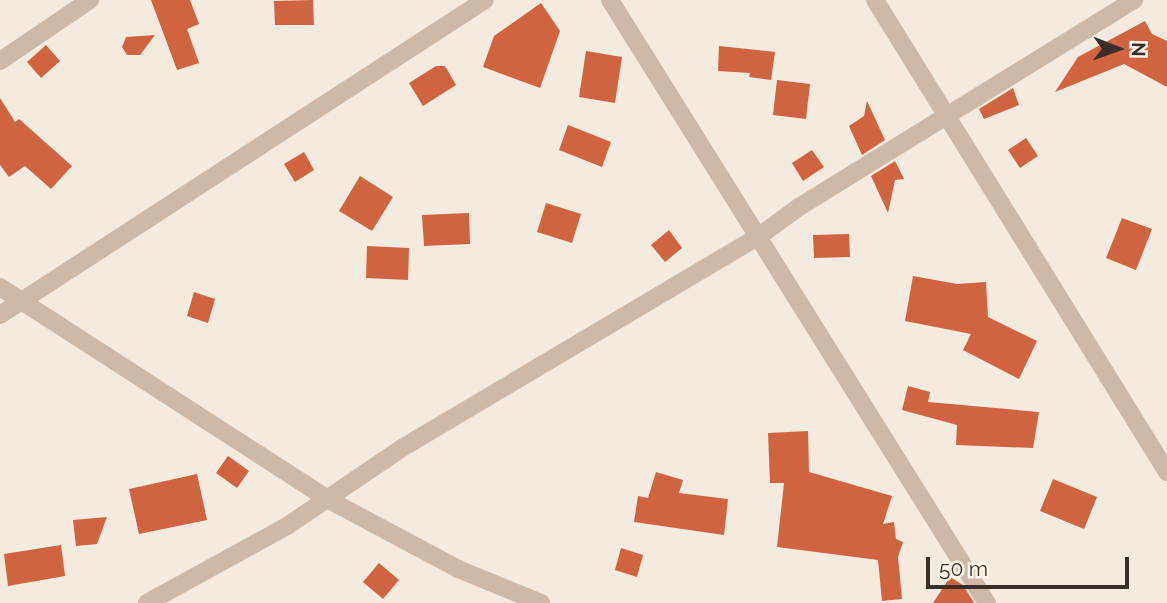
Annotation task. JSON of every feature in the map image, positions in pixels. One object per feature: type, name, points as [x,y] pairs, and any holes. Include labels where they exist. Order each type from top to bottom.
[{"type":"street","points":[[0,61],[90,0]]},
{"type":"street","points":[[0,315],[485,0]]},
{"type":"street","points":[[610,0],[987,603]]},
{"type":"street","points":[[875,0],[1167,472]]},
{"type":"street","points":[[147,603],[329,500],[402,448],[758,237],[946,114],[1134,0]]},
{"type":"street","points":[[0,287],[329,500],[458,569],[541,603]]},
{"type":"building","points":[[151,0],[190,0],[199,24],[187,29],[199,63],[177,70]]},
{"type":"building","points":[[313,0],[314,25],[275,25],[274,1]]},
{"type":"building","points":[[541,3],[560,31],[540,88],[483,67],[494,36]]},
{"type":"building","points":[[1145,21],[1152,34],[1167,41],[1167,87],[1124,64],[1055,92],[1078,57]]},
{"type":"building","points":[[155,35],[140,55],[127,55],[122,47],[126,37]]},
{"type":"building","points":[[46,45],[60,61],[41,78],[27,62]]},
{"type":"building","points":[[719,46],[775,52],[771,80],[749,77],[750,73],[718,71]]},
{"type":"building","points":[[586,51],[622,57],[615,103],[579,97]]},
{"type":"building","points":[[436,66],[445,66],[456,85],[423,106],[409,83]]},
{"type":"building","points":[[777,80],[810,84],[806,119],[773,115]]},
{"type":"building","points":[[1013,88],[1019,105],[984,119],[979,109]]},
{"type":"building","points":[[0,98],[15,122],[19,119],[72,166],[51,189],[25,166],[9,177],[0,165]]},
{"type":"building","points":[[867,101],[885,140],[862,155],[849,126],[864,116]]},
{"type":"building","points":[[568,125],[611,142],[602,167],[559,150]]},
{"type":"building","points":[[1026,138],[1038,156],[1020,168],[1008,150]]},
{"type":"building","points":[[812,150],[824,167],[803,181],[792,163]]},
{"type":"building","points":[[304,152],[314,170],[295,182],[284,164]]},
{"type":"building","points":[[895,161],[904,179],[895,180],[888,213],[871,176]]},
{"type":"building","points":[[360,176],[393,197],[372,231],[339,211]]},
{"type":"building","points":[[546,203],[581,214],[572,243],[537,232]]},
{"type":"building","points":[[469,213],[470,244],[424,246],[422,215]]},
{"type":"building","points":[[1122,218],[1152,229],[1136,270],[1106,258]]},
{"type":"building","points":[[669,230],[682,248],[665,262],[651,245]]},
{"type":"building","points":[[849,234],[850,257],[814,258],[813,235]]},
{"type":"building","points":[[367,246],[409,248],[408,280],[366,278]]},
{"type":"building","points":[[913,276],[957,284],[986,282],[988,317],[1037,341],[1019,379],[963,350],[971,334],[905,321]]},
{"type":"building","points":[[194,292],[215,299],[208,323],[187,316]]},
{"type":"building","points":[[908,386],[930,392],[928,402],[1039,412],[1033,448],[956,445],[957,425],[902,410]]},
{"type":"building","points":[[808,431],[809,472],[892,496],[883,524],[894,522],[896,539],[903,542],[898,557],[902,599],[882,601],[878,560],[777,547],[784,483],[770,483],[768,433]]},
{"type":"building","points":[[228,456],[249,471],[237,488],[216,473]]},
{"type":"building","points":[[656,472],[683,480],[679,493],[728,499],[724,535],[634,522],[638,496],[648,498]]},
{"type":"building","points":[[197,474],[207,520],[139,534],[129,489]]},
{"type":"building","points":[[1053,479],[1097,497],[1084,529],[1040,511]]},
{"type":"building","points":[[107,517],[97,544],[76,546],[73,520]]},
{"type":"building","points":[[61,545],[65,576],[8,586],[4,554]]},
{"type":"building","points":[[621,548],[643,555],[637,577],[615,570]]},
{"type":"building","points":[[379,563],[399,580],[383,599],[363,582]]},
{"type":"building","points":[[950,577],[963,585],[974,603],[933,603]]}]
